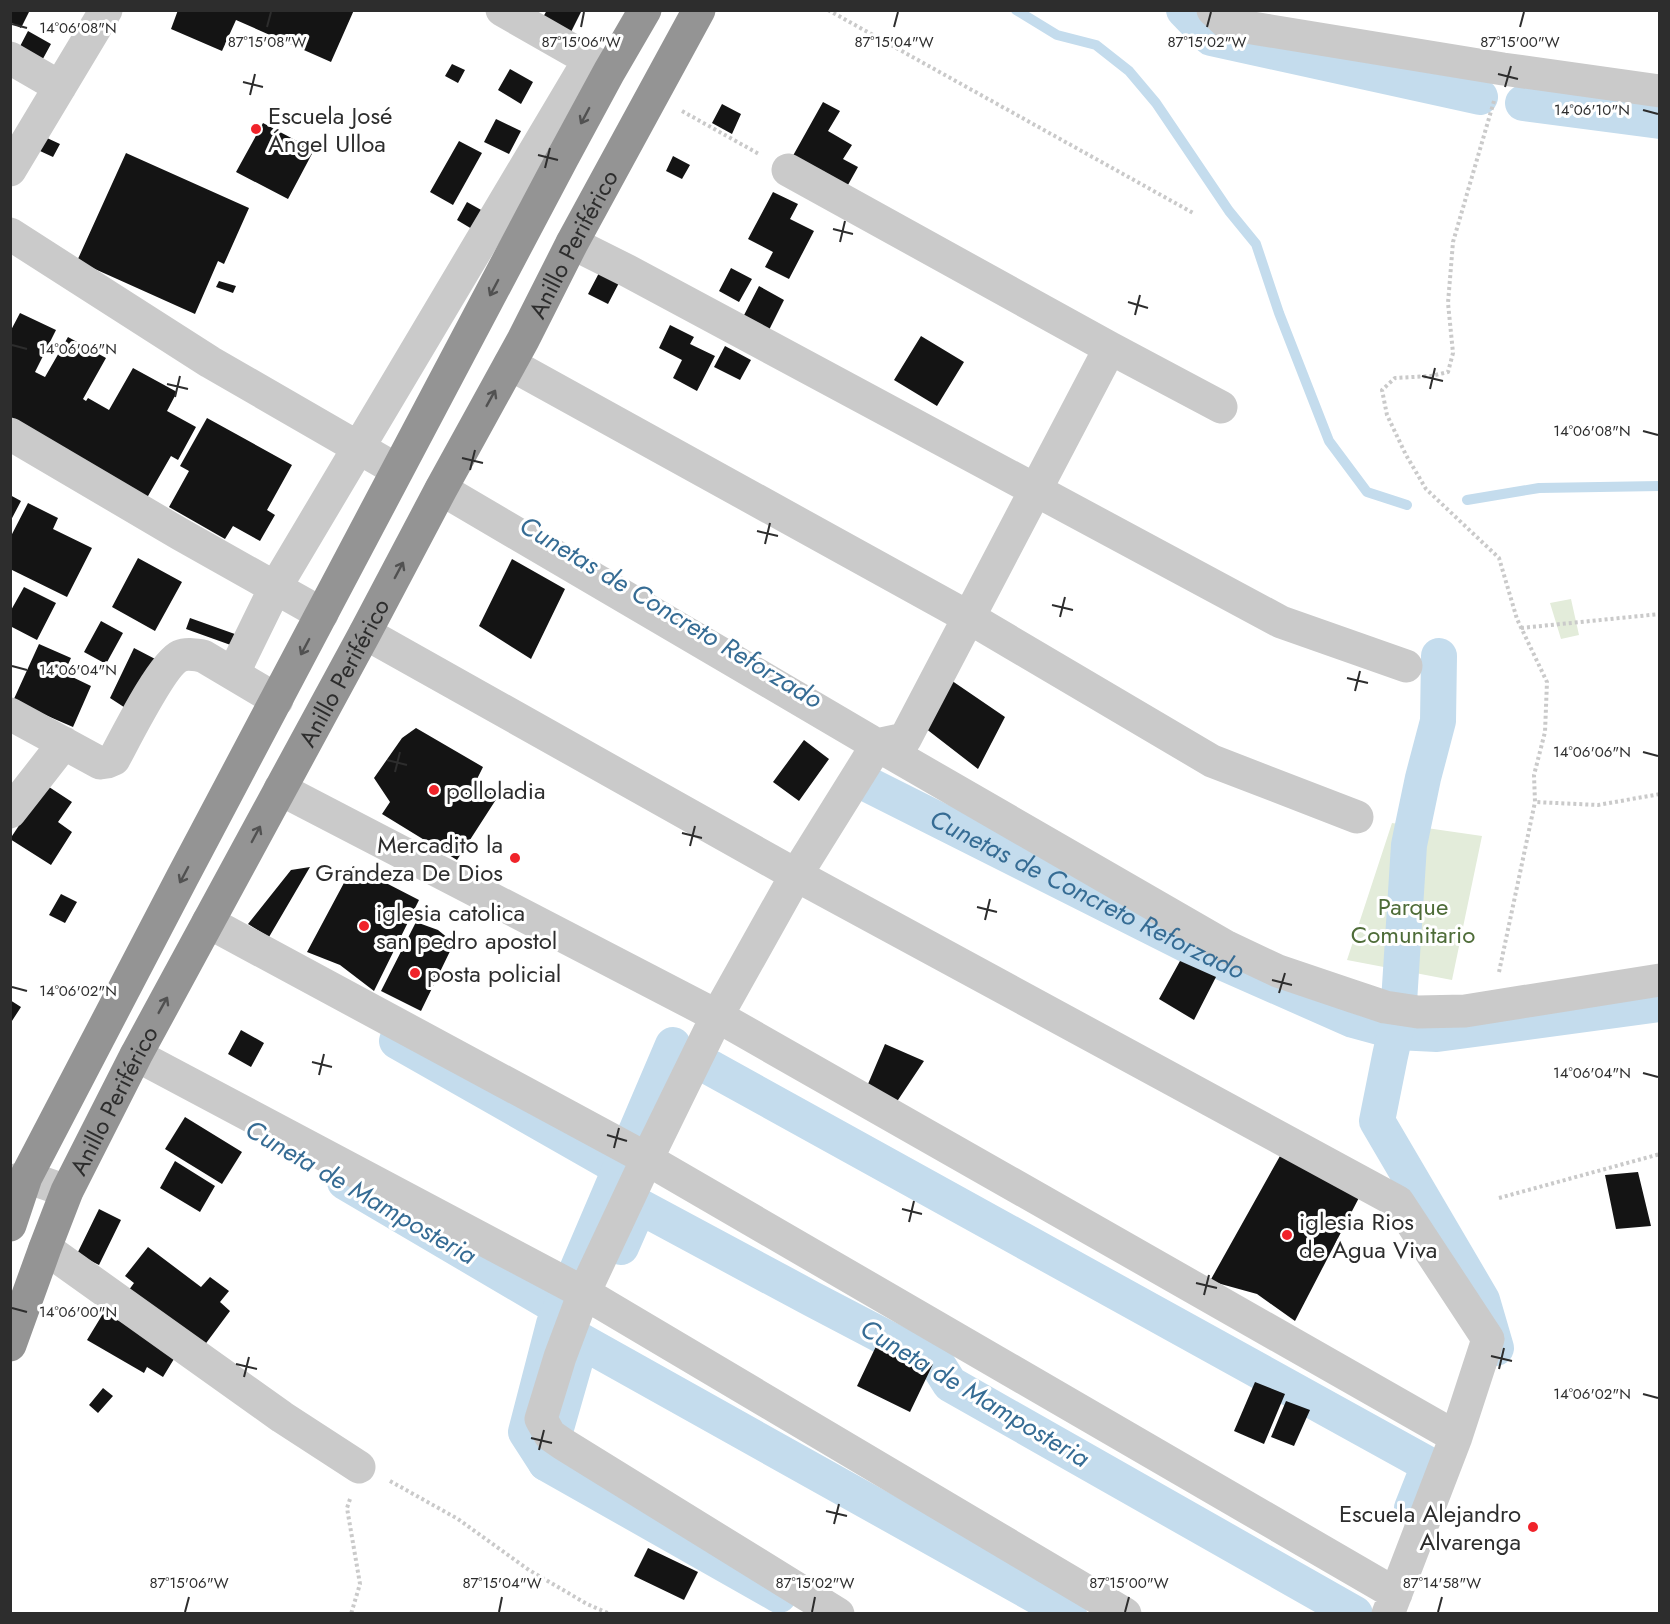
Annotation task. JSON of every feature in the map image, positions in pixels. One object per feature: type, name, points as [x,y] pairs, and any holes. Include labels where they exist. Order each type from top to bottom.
[{"type":"highway","name":"Anillo Periférico","points":[[10,1225],[18,1179],[322,614],[397,470],[599,66],[645,10]]},
{"type":"highway","name":"Anillo Periférico","points":[[10,1346],[67,1191],[136,1055],[366,633],[572,243],[699,10]]},
{"type":"street","points":[[10,170],[106,10]]},
{"type":"street","points":[[233,674],[275,588],[358,448],[599,66],[502,10]]},
{"type":"street","points":[[1213,10],[1228,24],[1659,92]]},
{"type":"street","points":[[10,58],[60,87]]},
{"type":"street","points":[[788,170],[1221,407]]},
{"type":"street","points":[[10,234],[210,362],[397,470]]},
{"type":"street","points":[[572,243],[1281,622],[1406,666]]},
{"type":"street","points":[[838,1614],[556,1439],[541,1419],[560,1357],[570,1285],[632,1151],[717,1016],[796,875],[877,745],[905,739],[1110,348]]},
{"type":"street","points":[[510,364],[968,617],[1212,760],[1357,817]]},
{"type":"street","points":[[10,434],[322,614]]},
{"type":"street","points":[[441,489],[1227,947],[1278,971],[1385,1007],[1418,1012],[1466,1011],[1659,980]]},
{"type":"street","points":[[208,922],[632,1151],[1353,1570],[1391,1599],[1456,1437],[1488,1339],[1398,1202],[796,875],[366,633]]},
{"type":"street","points":[[10,714],[100,763],[114,759],[164,671],[179,657],[190,654],[203,656],[277,700]]},
{"type":"street","points":[[10,812],[64,743]]},
{"type":"street","points":[[280,789],[717,1016],[1456,1437]]},
{"type":"street","points":[[136,1055],[570,1285],[1125,1614]]},
{"type":"street","points":[[18,1179],[67,1191]]},
{"type":"street","points":[[45,1248],[282,1417],[359,1467]]},
{"type":"path","points":[[828,10],[1195,214]]},
{"type":"path","points":[[1492,1007],[1534,802],[1534,775],[1545,732],[1547,682],[1517,619],[1499,558],[1426,489],[1406,455],[1387,415],[1383,390],[1395,378],[1431,376],[1448,372],[1453,353],[1448,303],[1453,242],[1503,69]]},
{"type":"path","points":[[652,95],[788,170]]},
{"type":"path","points":[[1521,628],[1659,614]]},
{"type":"path","points":[[1534,802],[1598,805],[1659,794]]},
{"type":"path","points":[[1500,1198],[1659,1154]]},
{"type":"path","points":[[351,1614],[360,1584],[347,1508],[359,1467],[403,1488],[458,1519],[529,1570],[587,1604],[610,1614]]},
{"type":"green space","points":[[1571,599],[1579,635],[1561,639],[1550,603]]},
{"type":"green space","name":"Parque Comunitario","points":[[1392,823],[1482,836],[1452,980],[1347,960]]},
{"type":"building","points":[[10,10],[30,10],[21,28],[10,22]]},
{"type":"building","points":[[178,10],[354,10],[331,62],[236,20],[222,51],[171,29]]},
{"type":"building","points":[[547,10],[582,10],[570,34],[542,19]]},
{"type":"building","points":[[28,31],[51,44],[39,66],[16,54]]},
{"type":"building","points":[[452,64],[465,70],[458,83],[445,76]]},
{"type":"building","points":[[510,69],[533,82],[521,104],[498,90]]},
{"type":"building","points":[[823,102],[840,111],[828,131],[852,145],[843,159],[858,167],[844,192],[790,161]]},
{"type":"building","points":[[722,104],[741,114],[732,134],[712,123]]},
{"type":"building","points":[[496,119],[521,131],[509,154],[484,142]]},
{"type":"building","points":[[263,123],[314,150],[288,199],[236,172]]},
{"type":"building","points":[[47,138],[60,144],[53,157],[40,151]]},
{"type":"building","points":[[459,141],[482,153],[453,205],[430,192]]},
{"type":"building","points":[[126,153],[249,208],[224,264],[218,261],[195,314],[77,261]]},
{"type":"building","points":[[673,156],[690,165],[682,179],[666,171]]},
{"type":"building","points":[[773,192],[798,204],[790,219],[814,231],[789,279],[765,267],[773,252],[748,239]]},
{"type":"building","points":[[467,202],[483,211],[472,229],[457,220]]},
{"type":"building","points":[[731,268],[752,279],[739,302],[719,291]]},
{"type":"building","points":[[600,271],[620,281],[608,304],[588,294]]},
{"type":"building","points":[[219,281],[236,286],[233,293],[216,287]]},
{"type":"building","points":[[759,286],[784,300],[767,334],[741,321]]},
{"type":"building","points":[[20,313],[56,330],[35,372],[45,377],[68,337],[106,358],[83,399],[86,401],[88,398],[109,410],[133,368],[177,392],[167,411],[196,427],[178,460],[171,456],[144,503],[10,428],[10,332]]},
{"type":"building","points":[[670,325],[694,337],[690,344],[715,356],[697,391],[673,378],[682,360],[659,348]]},
{"type":"building","points":[[921,336],[964,362],[937,406],[894,380]]},
{"type":"building","points":[[725,346],[751,360],[740,380],[714,367]]},
{"type":"building","points":[[207,418],[292,465],[267,510],[275,515],[260,541],[233,526],[225,539],[169,507],[189,471],[180,466]]},
{"type":"building","points":[[10,495],[21,501],[10,522]]},
{"type":"building","points":[[28,503],[58,518],[53,529],[92,548],[67,597],[10,569],[10,538]]},
{"type":"building","points":[[138,558],[182,582],[155,631],[112,607]]},
{"type":"building","points":[[512,559],[565,589],[531,659],[479,626]]},
{"type":"building","points":[[24,587],[56,603],[37,640],[10,626],[10,612]]},
{"type":"building","points":[[190,618],[246,638],[239,648],[186,629]]},
{"type":"building","points":[[101,621],[123,633],[106,664],[84,652]]},
{"type":"building","points":[[39,644],[71,658],[64,673],[91,686],[73,727],[13,701]]},
{"type":"building","points":[[134,648],[159,661],[130,711],[110,698]]},
{"type":"building","points":[[942,674],[1005,717],[978,769],[916,721]]},
{"type":"building","name":"polloladia","points":[[416,728],[483,767],[476,781],[497,798],[457,860],[382,814],[390,802],[374,778],[402,738]]},
{"type":"building","points":[[804,740],[829,759],[799,801],[773,782]]},
{"type":"building","points":[[46,785],[72,802],[58,822],[72,832],[51,865],[10,839]]},
{"type":"building","name":"iglesia catolica san pedro apostol","points":[[353,866],[419,900],[374,991],[340,965],[307,952]]},
{"type":"building","points":[[310,867],[269,937],[248,924],[291,870]]},
{"type":"building","points":[[61,894],[77,902],[65,923],[49,915]]},
{"type":"building","name":"posta policial","points":[[416,922],[438,930],[454,943],[421,1011],[381,991]]},
{"type":"building","points":[[1180,961],[1216,977],[1194,1020],[1159,999]]},
{"type":"building","points":[[10,1000],[21,1007],[10,1024]]},
{"type":"building","points":[[241,1030],[264,1043],[251,1067],[228,1054]]},
{"type":"building","points":[[885,1044],[924,1061],[894,1106],[868,1084]]},
{"type":"building","points":[[185,1117],[242,1152],[222,1184],[165,1149]]},
{"type":"building","name":"iglesia Rios de Agua Viva","points":[[1280,1156],[1363,1190],[1295,1321],[1257,1294],[1210,1281]]},
{"type":"building","points":[[175,1161],[215,1186],[200,1212],[160,1188]]},
{"type":"building","points":[[1638,1172],[1651,1226],[1616,1229],[1605,1175]]},
{"type":"building","points":[[99,1209],[121,1220],[99,1265],[77,1254]]},
{"type":"building","points":[[148,1247],[201,1287],[210,1277],[229,1291],[220,1302],[230,1311],[198,1354],[123,1298],[134,1283],[125,1276]]},
{"type":"building","points":[[104,1312],[177,1354],[163,1377],[147,1367],[144,1373],[87,1340]]},
{"type":"building","points":[[880,1338],[933,1364],[910,1412],[857,1386]]},
{"type":"building","points":[[1255,1382],[1285,1394],[1264,1444],[1234,1431]]},
{"type":"building","points":[[103,1388],[113,1396],[98,1413],[89,1405]]},
{"type":"building","points":[[1286,1401],[1310,1410],[1294,1446],[1271,1437]]},
{"type":"building","points":[[648,1548],[698,1572],[684,1600],[634,1576]]},
{"type":"waterway","points":[[1016,10],[1057,35],[1096,45],[1129,71],[1156,103],[1229,211],[1256,244],[1279,313],[1329,441],[1367,492],[1407,505]]},
{"type":"waterway","name":"Cuneta de Mamposteria","points":[[1184,10],[1211,38],[1480,97]]},
{"type":"waterway","name":"Cuneta de Mamposteria","points":[[1523,103],[1660,121]]},
{"type":"waterway","points":[[1467,500],[1539,488],[1660,486]]},
{"type":"waterway","points":[[1399,1002],[1409,845],[1438,721],[1439,656]]},
{"type":"waterway","name":"Cunetas de Concreto Reforzado","points":[[869,785],[1217,960],[1353,1020],[1397,1032],[1437,1034],[1660,1004]]},
{"type":"waterway","points":[[1397,1025],[1377,1121],[1482,1300],[1496,1348]]},
{"type":"waterway","name":"Cuneta de Mamposteria","points":[[397,1041],[620,1168]]},
{"type":"waterway","name":"Cuneta de Mamposteria","points":[[546,1463],[526,1432],[554,1324],[673,1045]]},
{"type":"waterway","name":"Cuneta de Mamposteria","points":[[711,1068],[1429,1465],[1412,1508]]},
{"type":"waterway","name":"Cuneta de Mamposteria","points":[[345,1182],[554,1305]]},
{"type":"waterway","name":"Cuneta de Mamposteria","points":[[621,1247],[639,1206],[938,1365],[950,1384],[1355,1614]]},
{"type":"waterway","name":"Cuneta de Mamposteria","points":[[779,1595],[546,1463],[581,1341],[1069,1614]]},
{"type":"place","name":"Escuela José Ángel Ulloa","points":[[256,129]]},
{"type":"place","name":"polloladia","points":[[434,790]]},
{"type":"place","name":"Mercadito la Grandeza De Dios","points":[[515,858]]},
{"type":"place","name":"iglesia catolica san pedro apostol","points":[[364,926]]},
{"type":"place","name":"posta policial","points":[[415,973]]},
{"type":"place","name":"iglesia Rios de Agua Viva","points":[[1287,1235]]},
{"type":"place","name":"Escuela Alejandro Alvarenga","points":[[1533,1527]]}]
